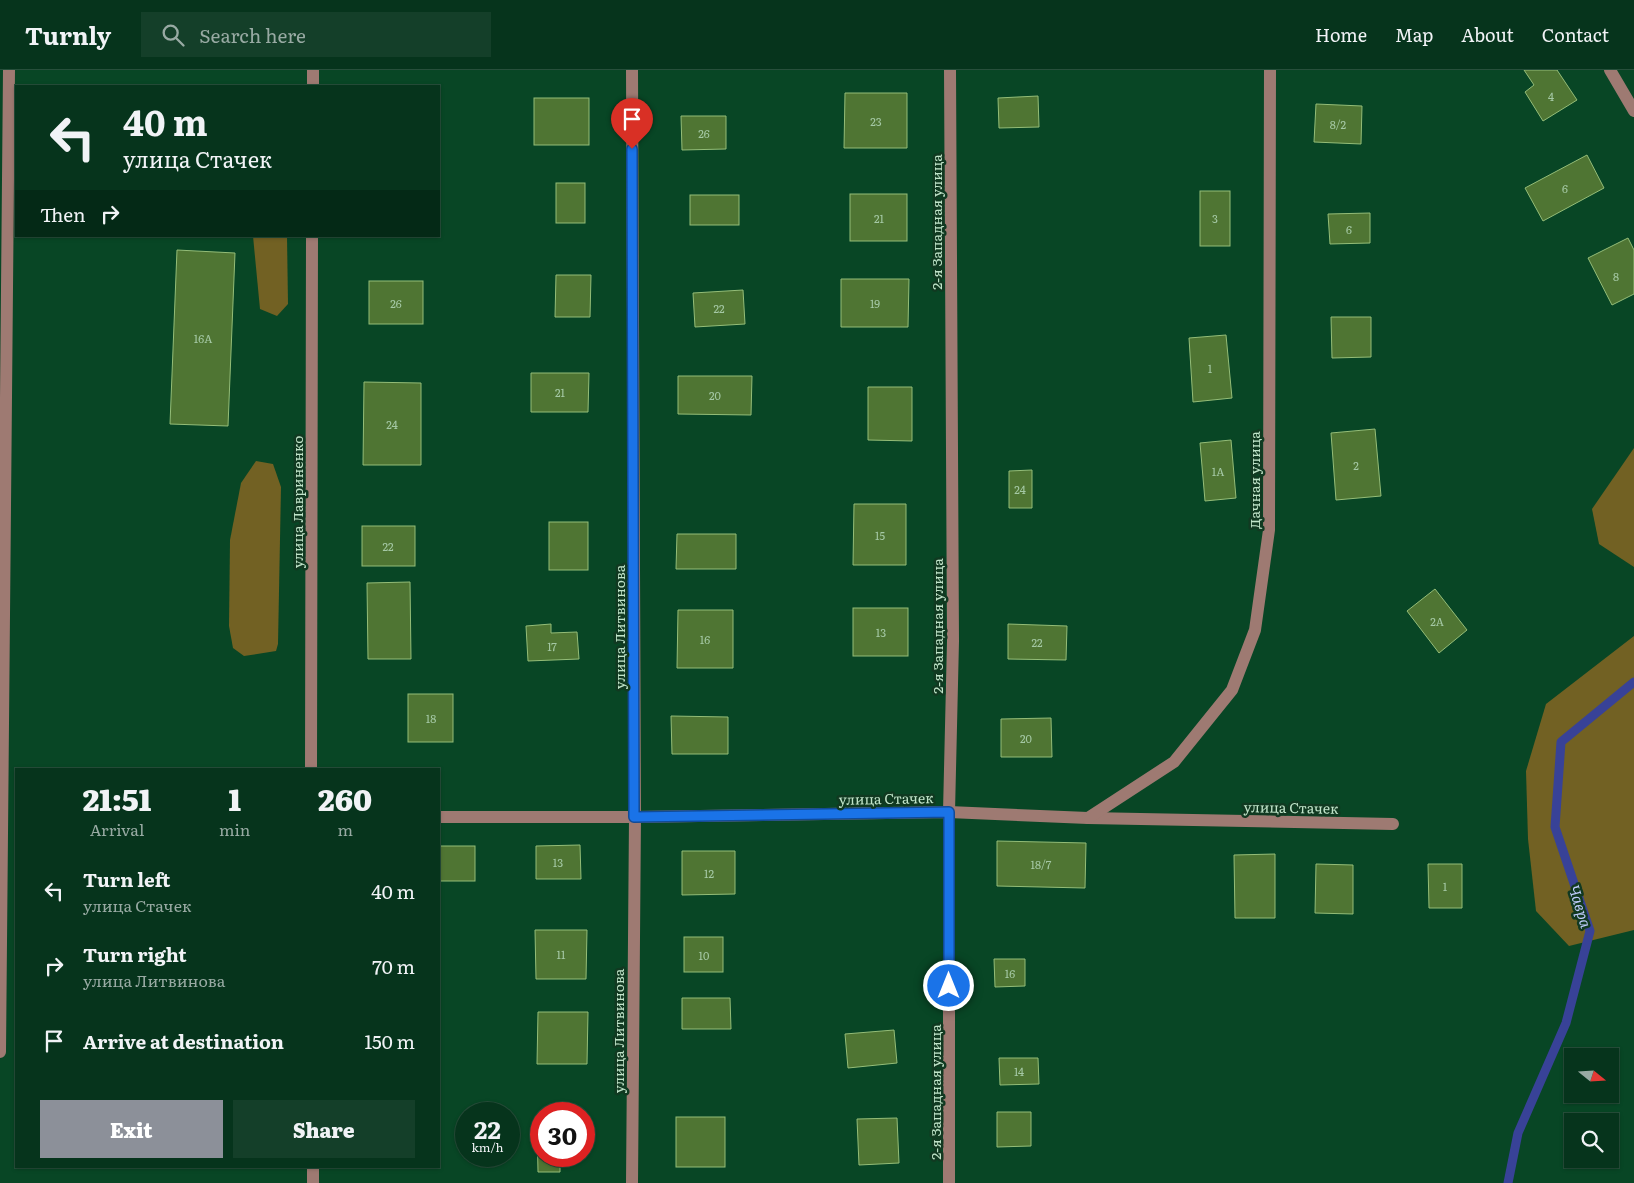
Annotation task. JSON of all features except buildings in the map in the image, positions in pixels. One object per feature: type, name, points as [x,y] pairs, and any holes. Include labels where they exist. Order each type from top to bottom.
[{"type":"street","points":[[0,1052],[9,70]]},
{"type":"street","points":[[313,70],[313,85]]},
{"type":"street","name":"улица Литвинова","points":[[632,70],[634,817],[632,1183]]},
{"type":"street","name":"2-я Западная улица","points":[[950,70],[953,641],[949,812],[950,1183]]},
{"type":"street","name":"Дачная улица","points":[[1088,818],[1174,762],[1232,690],[1255,630],[1269,530],[1270,70]]},
{"type":"street","points":[[1610,70],[1634,111]]},
{"type":"street","name":"улица Лавриненко","points":[[311,768],[312,237]]},
{"type":"street","points":[[2,804],[15,804]]},
{"type":"street","name":"улица Стачек","points":[[440,817],[634,817],[949,812],[1088,818],[1394,824]]},
{"type":"street","points":[[313,1168],[313,1183]]},
{"type":"shaded area","points":[[253,237],[287,237],[288,304],[277,316],[260,309]]},
{"type":"shaded area","points":[[1634,448],[1634,567],[1599,544],[1592,509]]},
{"type":"shaded area","points":[[256,461],[273,464],[281,487],[278,644],[276,651],[244,656],[233,648],[229,626],[230,540],[241,483]]},
{"type":"shaded area","points":[[1634,636],[1634,930],[1569,946],[1536,911],[1528,839],[1526,771],[1546,704]]},
{"type":"waterway","name":"Чавра","points":[[1508,1183],[1518,1133],[1566,1023],[1590,931],[1555,827],[1561,742],[1634,682]]},
{"type":"route","points":[[632,149],[634,817],[949,812],[949,986]]}]
